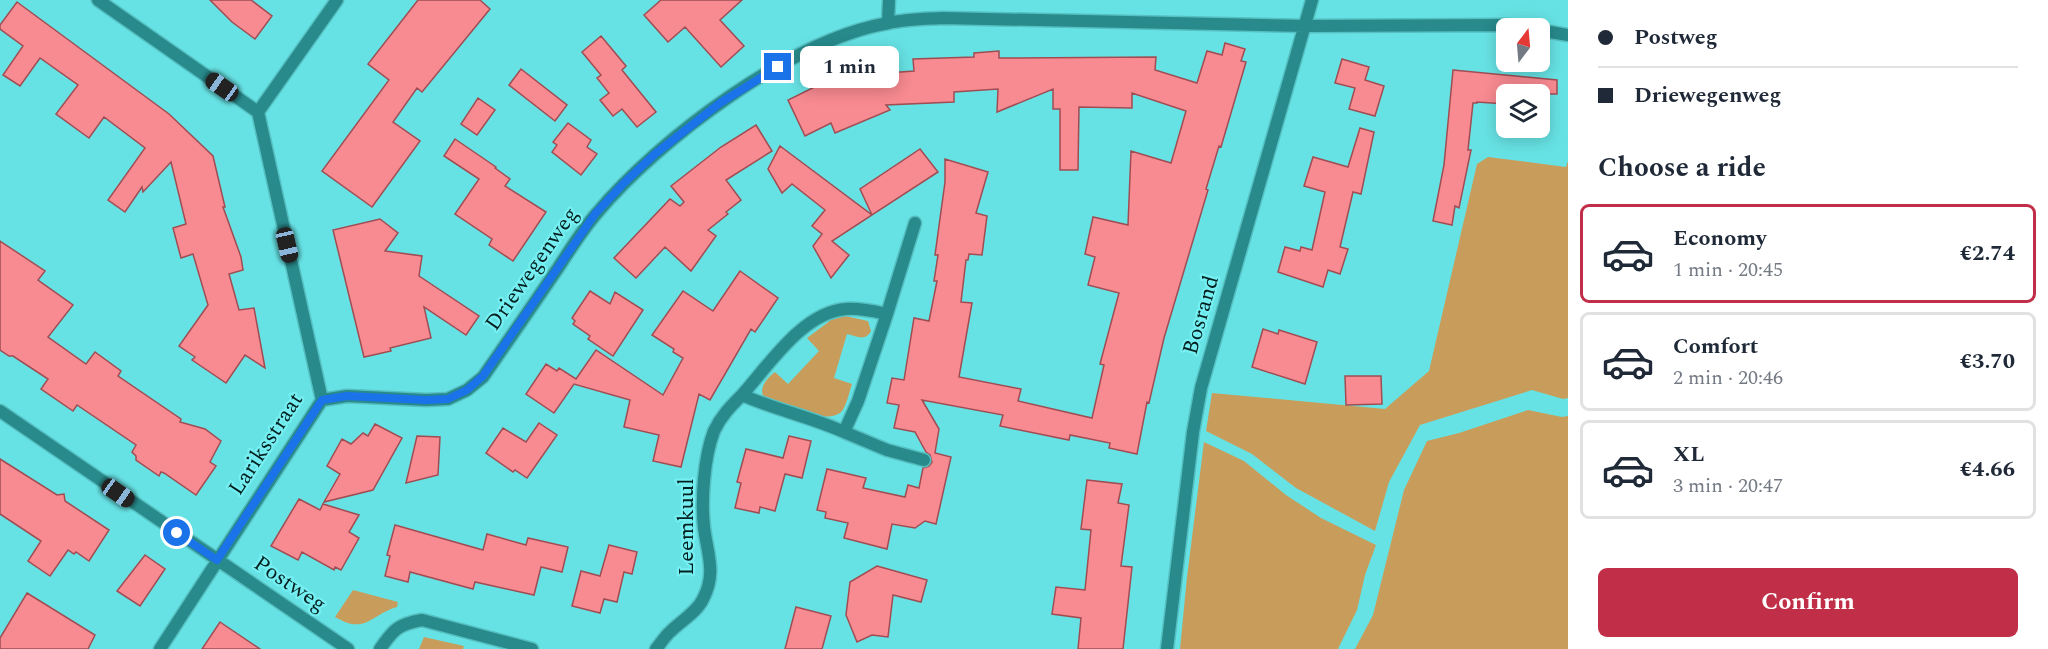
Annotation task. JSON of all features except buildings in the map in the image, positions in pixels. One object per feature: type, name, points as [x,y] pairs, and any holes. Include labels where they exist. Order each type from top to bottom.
[{"type":"street","points":[[98,0],[258,112],[337,0]]},
{"type":"street","points":[[888,22],[889,0]]},
{"type":"street","name":"Bosrand","points":[[1167,649],[1193,432],[1201,388],[1312,0]]},
{"type":"street","name":"Driewegenweg","points":[[322,400],[347,396],[448,399],[467,390],[483,376],[595,214],[624,183],[655,154],[720,103],[763,75],[808,50],[841,36],[888,22],[943,18],[1306,26],[1496,25]]},
{"type":"street","points":[[1550,32],[1568,34]]},
{"type":"street","name":"Lariksstraat","points":[[160,649],[322,400],[258,112]]},
{"type":"street","points":[[844,432],[858,401],[915,223]]},
{"type":"street","name":"Leemkuul","points":[[656,649],[703,600],[709,580],[711,559],[704,526],[709,452],[714,432],[729,407],[742,396],[788,343],[818,318],[846,309],[867,309],[887,314]]},
{"type":"street","points":[[742,396],[826,424],[887,450],[924,460]]},
{"type":"street","name":"Postweg","points":[[0,411],[348,649]]},
{"type":"street","points":[[380,649],[393,630],[405,623],[422,620],[532,649]]},
{"type":"shaded area","points":[[1488,157],[1566,167],[1568,161],[1568,398],[1563,399],[1532,390],[1420,425],[1389,482],[1375,531],[1296,488],[1252,454],[1206,431],[1212,393],[1385,409],[1429,371],[1477,164]]},
{"type":"shaded area","points":[[845,316],[868,321],[871,331],[863,337],[847,334],[834,378],[852,384],[842,411],[826,417],[816,416],[765,399],[762,391],[769,377],[775,372],[788,384],[819,351],[807,338],[831,320]]},
{"type":"shaded area","points":[[1528,410],[1562,417],[1568,416],[1568,649],[1355,649],[1373,615],[1404,490],[1427,441]]},
{"type":"shaded area","points":[[1204,442],[1244,461],[1286,495],[1321,518],[1376,545],[1365,575],[1357,610],[1338,649],[1180,649]]},
{"type":"shaded area","points":[[353,590],[398,602],[397,607],[368,622],[354,624],[345,622],[335,617]]},
{"type":"shaded area","points":[[424,637],[464,646],[463,649],[419,649]]},
{"type":"route","points":[[177,533],[217,560],[322,400],[347,396],[448,399],[467,390],[483,376],[595,214],[624,183],[655,154],[720,103],[778,67]]}]
